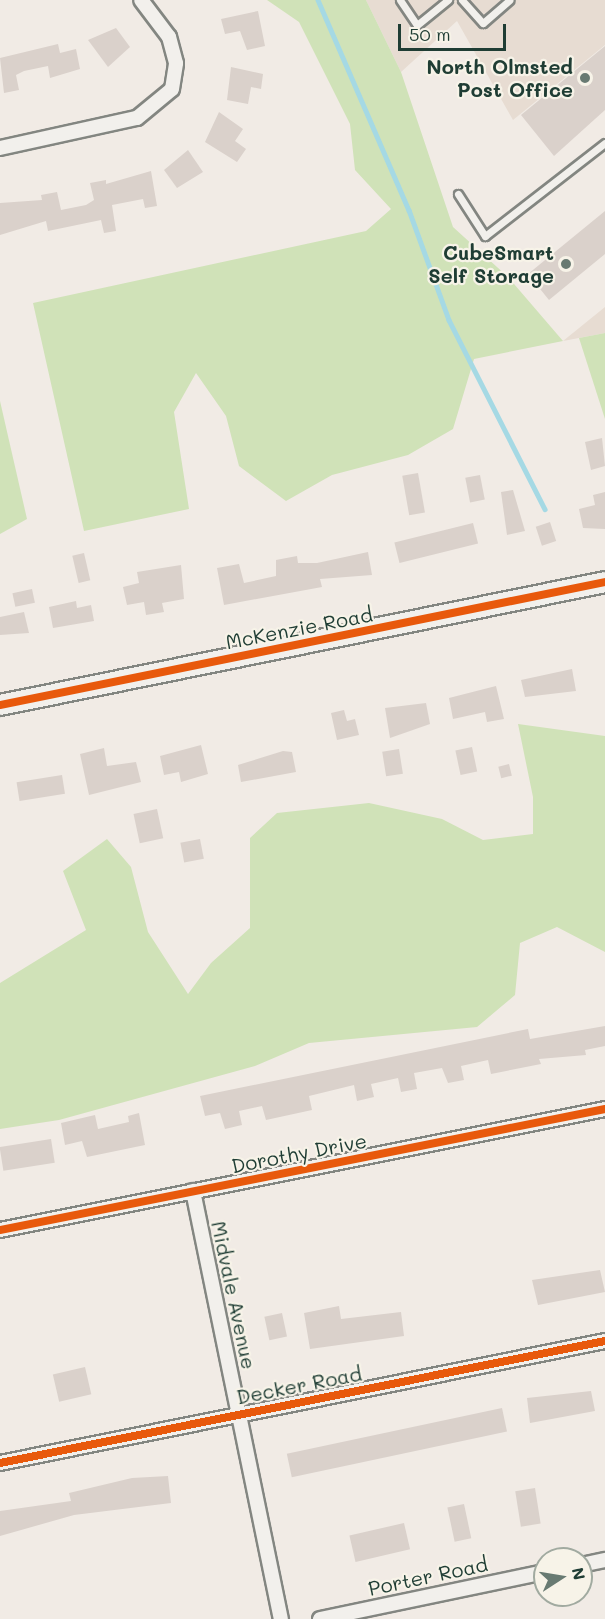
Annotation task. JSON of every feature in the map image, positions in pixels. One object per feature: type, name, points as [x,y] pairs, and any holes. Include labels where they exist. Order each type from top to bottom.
[{"type":"street","points":[[0,148],[137,118],[172,89],[176,63],[170,37],[141,0]]},
{"type":"street","name":"McKenzie Road","points":[[0,705],[605,582]]},
{"type":"street","name":"Dorothy Drive","points":[[0,1230],[605,1108]]},
{"type":"street","name":"Midvale Avenue","points":[[193,1191],[281,1619]]},
{"type":"street","name":"Decker Road","points":[[0,1463],[605,1341]]},
{"type":"street","name":"Porter Road","points":[[320,1619],[533,1575]]},
{"type":"lane","points":[[399,0],[417,25],[448,0]]},
{"type":"lane","points":[[462,0],[483,23],[509,0]]},
{"type":"lane","points":[[458,194],[485,236],[605,143]]},
{"type":"shaded area","points":[[366,0],[605,0],[605,45],[513,120],[457,21],[401,72]]},
{"type":"shaded area","points":[[605,307],[605,333],[563,341]]},
{"type":"green space","points":[[267,0],[366,0],[401,72],[453,227],[508,277],[563,341],[474,359],[453,429],[408,455],[332,475],[286,501],[239,466],[226,416],[196,373],[174,412],[189,509],[84,531],[33,303],[366,231],[391,209],[355,170],[350,124],[299,22]]},
{"type":"green space","points":[[605,333],[605,419],[579,338]]},
{"type":"green space","points":[[0,401],[27,519],[0,534]]},
{"type":"green space","points":[[518,724],[605,736],[605,952],[557,927],[520,943],[515,995],[477,1027],[309,1043],[255,1066],[59,1120],[0,1129],[0,983],[86,930],[63,871],[107,839],[131,867],[148,932],[188,994],[211,963],[250,928],[250,838],[277,813],[369,803],[442,819],[483,840],[533,834],[533,797]]},
{"type":"building","points":[[258,11],[265,46],[247,50],[240,31],[225,34],[221,19]]},
{"type":"building","points":[[116,28],[130,47],[108,67],[88,40]]},
{"type":"building","points":[[58,44],[60,53],[76,49],[80,69],[50,78],[48,66],[24,71],[16,75],[19,90],[4,93],[0,58]]},
{"type":"building","name":"North Olmsted Post Office","points":[[605,46],[605,110],[554,156],[521,115]]},
{"type":"building","points":[[231,67],[263,74],[261,89],[251,87],[248,104],[227,100]]},
{"type":"building","points":[[219,112],[243,129],[235,141],[246,149],[237,162],[205,142]]},
{"type":"building","points":[[188,150],[203,172],[177,188],[164,170]]},
{"type":"building","points":[[151,171],[157,206],[145,208],[143,199],[112,205],[116,231],[104,233],[101,220],[48,231],[46,221],[0,235],[0,203],[42,200],[41,195],[57,192],[61,210],[86,205],[94,200],[90,183],[106,180],[106,184]]},
{"type":"building","name":"CubeSmart Self Storage","points":[[605,211],[605,254],[549,300],[528,274]]},
{"type":"building","points":[[602,438],[605,466],[591,470],[585,442]]},
{"type":"building","points":[[418,473],[425,512],[409,515],[402,476]]},
{"type":"building","points":[[480,475],[485,500],[470,502],[465,478]]},
{"type":"building","points":[[513,490],[525,531],[507,535],[501,492]]},
{"type":"building","points":[[605,492],[605,529],[583,528],[579,509],[595,505],[593,495]]},
{"type":"building","points":[[550,522],[556,541],[542,546],[536,527]]},
{"type":"building","points":[[473,523],[478,543],[399,563],[394,543]]},
{"type":"building","points":[[368,552],[372,575],[320,579],[322,587],[224,605],[217,568],[239,564],[244,583],[276,576],[276,560],[297,556],[298,563],[317,563]]},
{"type":"building","points":[[84,553],[90,580],[79,583],[72,556]]},
{"type":"building","points":[[181,565],[184,599],[162,603],[164,612],[146,615],[144,602],[127,605],[123,587],[139,583],[137,572]]},
{"type":"building","points":[[32,589],[35,603],[15,607],[12,593]]},
{"type":"building","points":[[76,601],[77,608],[91,605],[94,621],[53,628],[49,607]]},
{"type":"building","points":[[24,612],[29,633],[0,635],[0,617]]},
{"type":"building","points":[[572,669],[576,691],[525,697],[521,680]]},
{"type":"building","points":[[496,686],[504,719],[487,722],[485,712],[453,719],[449,698]]},
{"type":"building","points":[[426,703],[430,724],[390,738],[385,708]]},
{"type":"building","points":[[344,710],[347,721],[355,719],[359,735],[337,740],[331,713]]},
{"type":"building","points":[[201,745],[208,774],[181,782],[179,772],[164,775],[160,756]]},
{"type":"building","points":[[472,747],[477,771],[461,775],[455,751]]},
{"type":"building","points":[[104,748],[107,766],[136,762],[141,782],[89,795],[80,754]]},
{"type":"building","points":[[399,749],[403,774],[386,776],[382,752]]},
{"type":"building","points":[[283,751],[292,752],[296,772],[241,782],[238,765]]},
{"type":"building","points":[[509,764],[512,776],[501,778],[498,767]]},
{"type":"building","points":[[62,775],[65,794],[20,801],[17,782]]},
{"type":"building","points":[[157,809],[163,838],[140,843],[134,814]]},
{"type":"building","points":[[200,839],[204,859],[184,862],[180,843]]},
{"type":"building","points":[[605,1026],[605,1046],[585,1050],[586,1055],[539,1059],[541,1064],[491,1074],[488,1060],[461,1066],[464,1080],[448,1083],[442,1068],[414,1073],[417,1089],[401,1092],[398,1078],[371,1084],[374,1097],[357,1101],[354,1085],[309,1096],[312,1110],[266,1120],[262,1106],[239,1111],[242,1125],[225,1129],[220,1113],[205,1116],[200,1096],[528,1029],[530,1039]]},
{"type":"building","points":[[139,1113],[145,1145],[87,1157],[82,1141],[65,1145],[61,1123],[95,1115],[98,1129],[129,1122],[128,1116]]},
{"type":"building","points":[[51,1139],[55,1163],[3,1171],[0,1147]]},
{"type":"building","points":[[600,1270],[605,1292],[538,1305],[532,1280]]},
{"type":"building","points":[[339,1306],[341,1319],[401,1312],[404,1336],[310,1349],[304,1313]]},
{"type":"building","points":[[282,1313],[287,1336],[269,1340],[264,1317]]},
{"type":"building","points":[[85,1367],[91,1394],[59,1402],[53,1374]]},
{"type":"building","points":[[591,1391],[595,1411],[530,1423],[527,1398]]},
{"type":"building","points":[[502,1408],[507,1431],[292,1477],[287,1454]]},
{"type":"building","points":[[168,1476],[171,1503],[74,1515],[0,1536],[0,1511],[71,1501],[69,1493],[132,1478]]},
{"type":"building","points":[[535,1488],[541,1524],[521,1527],[515,1491]]},
{"type":"building","points":[[464,1504],[471,1538],[455,1542],[447,1508]]},
{"type":"building","points":[[404,1523],[410,1549],[356,1562],[349,1536]]},
{"type":"waterway","points":[[318,0],[409,210],[449,320],[545,509]]},
{"type":"cycle path","points":[[0,705],[605,582]]},
{"type":"cycle path","points":[[0,1230],[605,1109]]},
{"type":"cycle path","points":[[0,1463],[605,1341]]},
{"type":"place","name":"North Olmsted Post Office","points":[[585,78]]},
{"type":"place","name":"CubeSmart Self Storage","points":[[566,264]]}]
